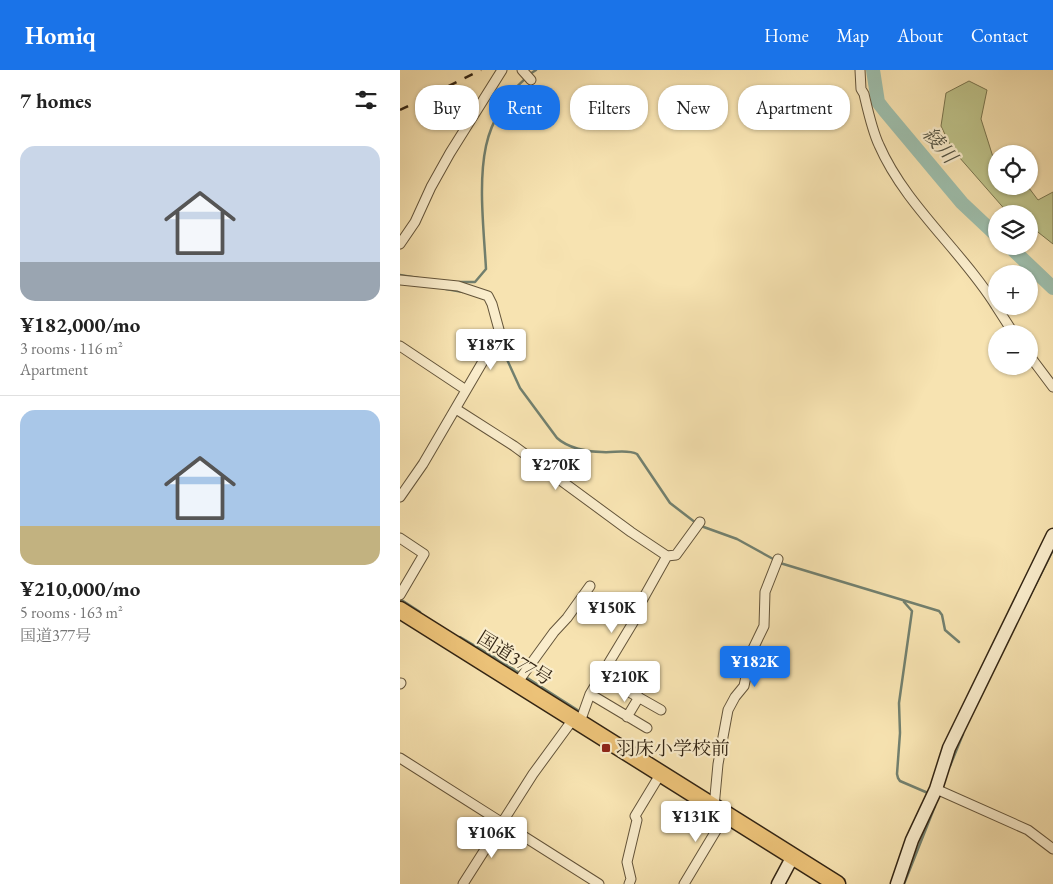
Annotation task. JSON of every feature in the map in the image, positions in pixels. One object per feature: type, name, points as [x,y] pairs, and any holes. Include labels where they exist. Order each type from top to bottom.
[{"type":"highway","name":"国道377号","points":[[400,610],[521,678],[577,720],[837,884]]},
{"type":"street","points":[[400,244],[415,222],[431,187],[450,153],[502,70]]},
{"type":"street","points":[[860,70],[861,89],[885,157],[900,183],[988,293]]},
{"type":"street","points":[[400,280],[458,286],[488,296],[501,337],[466,390],[413,481],[407,486],[400,497]]},
{"type":"street","points":[[400,346],[466,390]]},
{"type":"street","points":[[1038,367],[1053,387]]},
{"type":"street","points":[[456,409],[514,446],[631,532],[667,556],[676,555],[699,524]]},
{"type":"street","points":[[897,884],[912,840],[939,790],[949,748],[1053,535]]},
{"type":"street","points":[[400,538],[424,554],[400,595]]},
{"type":"street","points":[[463,884],[533,774],[577,720],[590,694],[637,616],[639,606],[667,556]]},
{"type":"street","points":[[684,884],[720,811],[718,764],[728,710],[744,686],[751,653],[764,626],[765,592],[777,561]]},
{"type":"street","points":[[521,678],[590,586]]},
{"type":"street","points":[[601,676],[661,710]]},
{"type":"street","points":[[590,694],[646,728]]},
{"type":"street","points":[[628,717],[639,697]]},
{"type":"street","points":[[400,758],[599,884]]},
{"type":"street","points":[[629,884],[631,879],[627,862],[637,820],[635,816],[661,773]]},
{"type":"street","points":[[939,790],[1028,830],[1053,849]]},
{"type":"street","points":[[778,884],[793,856]]},
{"type":"green space","points":[[969,81],[987,90],[981,119],[989,145],[988,190],[952,149],[941,126],[946,93]]},
{"type":"green space","points":[[1053,192],[1053,244],[1038,232],[1038,205],[1001,205],[992,195],[1034,195],[1038,200]]},
{"type":"waterway","points":[[530,74],[536,70]]},
{"type":"waterway","name":"綾川","points":[[873,70],[878,102],[962,203],[988,227]]},
{"type":"waterway","points":[[459,282],[475,282],[486,269],[482,191],[486,146],[496,118],[506,100],[526,78]]},
{"type":"waterway","name":"綾川","points":[[1018,255],[1053,288]]},
{"type":"waterway","points":[[400,275],[418,278]]},
{"type":"waterway","points":[[446,289],[463,292]]},
{"type":"waterway","points":[[499,342],[520,388],[557,438],[572,447],[584,450],[596,452],[620,451],[637,454],[670,503],[696,523]]},
{"type":"waterway","points":[[701,526],[737,539],[775,560]]},
{"type":"waterway","points":[[1023,610],[1053,550]]},
{"type":"waterway","points":[[780,563],[939,611],[942,615],[945,630],[959,642]]},
{"type":"waterway","points":[[400,599],[420,612]]},
{"type":"waterway","points":[[904,602],[912,611],[899,703],[900,733],[897,774],[900,781],[928,793]]},
{"type":"waterway","points":[[460,637],[579,711]]},
{"type":"waterway","points":[[950,766],[963,734]]},
{"type":"waterway","points":[[904,884],[935,806]]},
{"type":"railway","points":[[400,110],[481,70]]},
{"type":"place","name":"羽床小学校前","points":[[606,748]]}]
